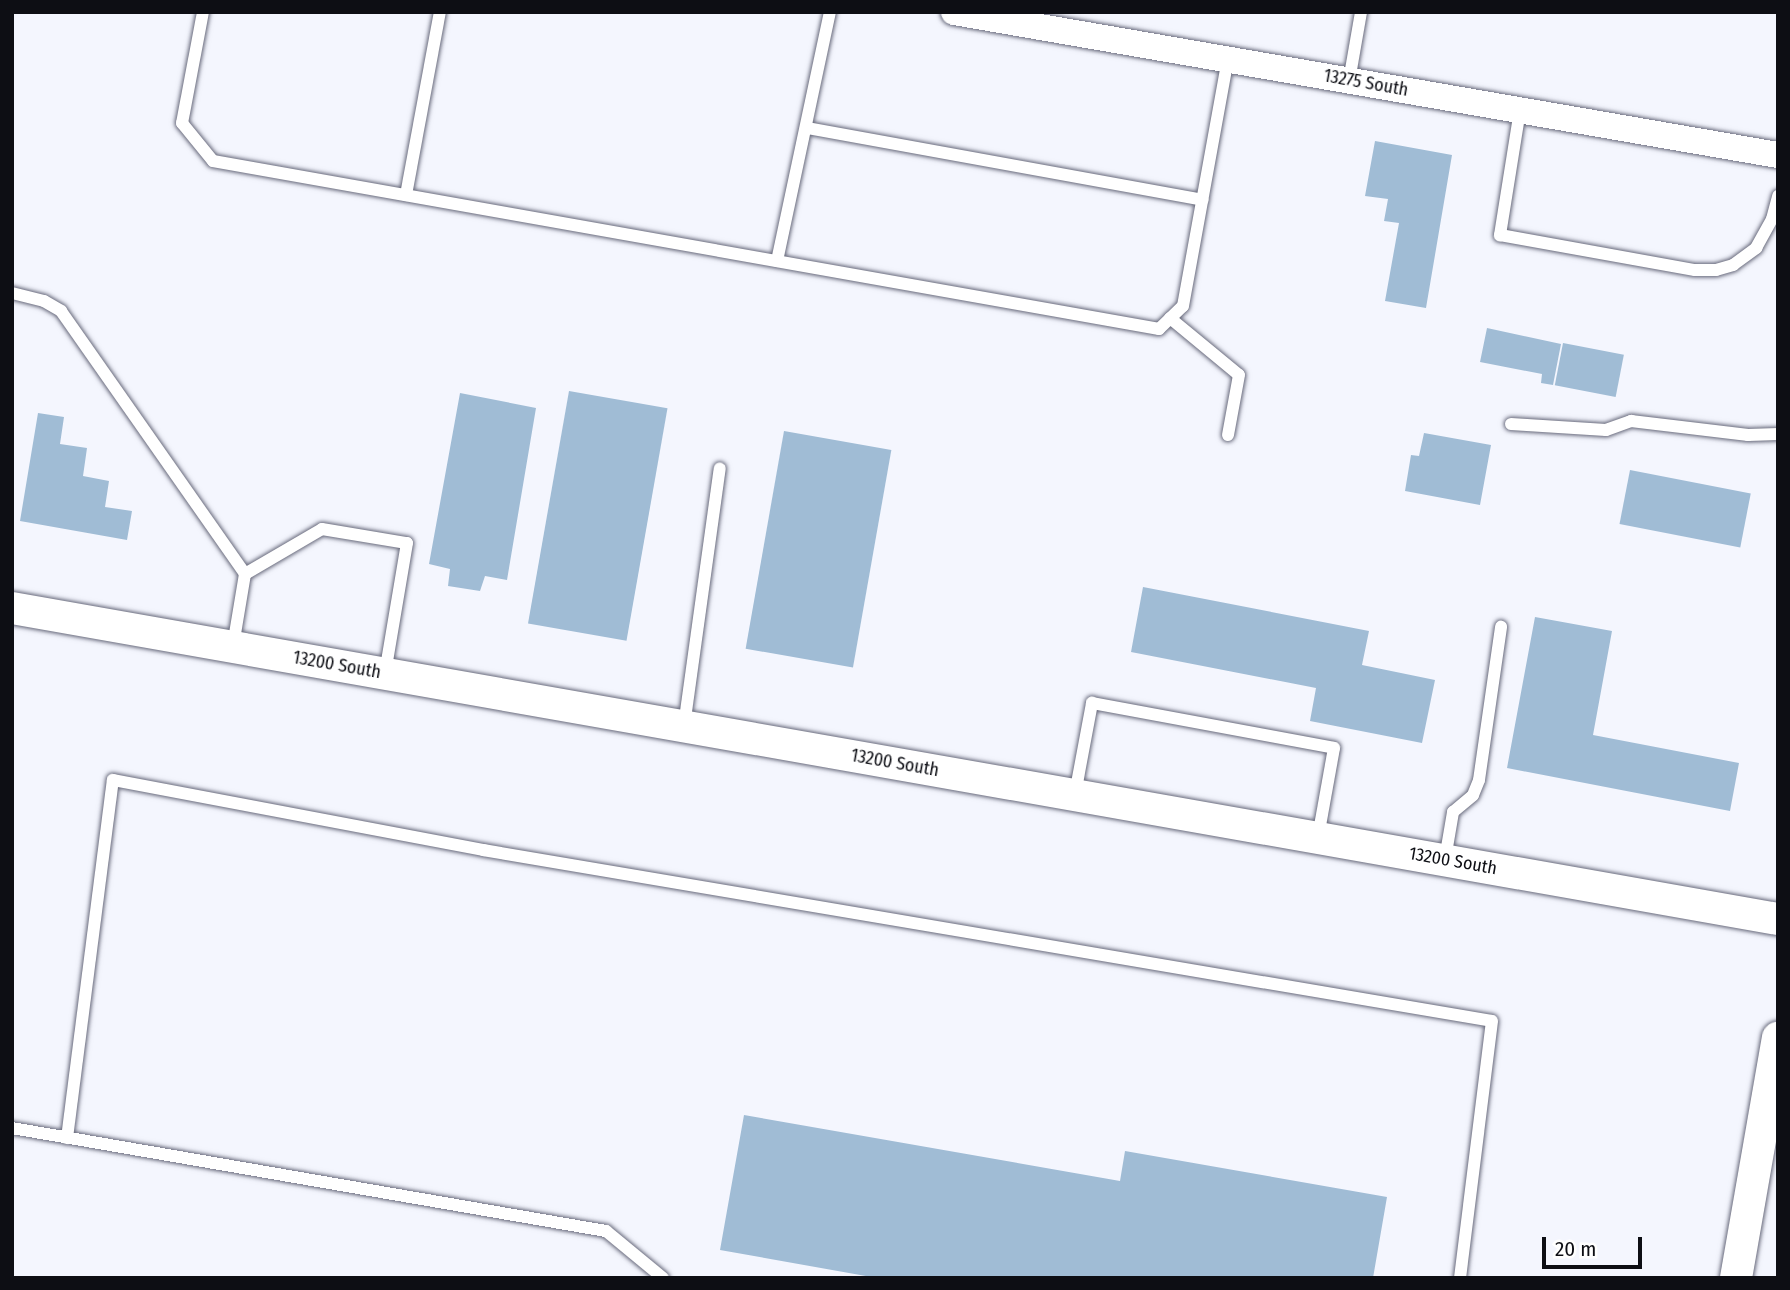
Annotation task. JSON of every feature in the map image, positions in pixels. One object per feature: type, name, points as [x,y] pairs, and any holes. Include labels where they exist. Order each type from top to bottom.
[{"type":"street","name":"13275 South","points":[[954,12],[1778,155]]},
{"type":"street","name":"13200 South","points":[[12,608],[1778,919]]},
{"type":"street","points":[[1736,1278],[1778,1038]]},
{"type":"lane","points":[[203,12],[182,123],[213,161],[1159,329],[1183,306],[1228,59]]},
{"type":"lane","points":[[406,195],[440,12]]},
{"type":"lane","points":[[777,261],[830,12]]},
{"type":"lane","points":[[1349,81],[1361,12]]},
{"type":"lane","points":[[1520,110],[1500,235],[1716,270],[1732,265],[1756,248],[1772,219],[1778,196]]},
{"type":"lane","points":[[807,128],[1203,200]]},
{"type":"lane","points":[[12,293],[44,301],[61,311],[245,574],[233,647]]},
{"type":"lane","points":[[1170,318],[1239,375],[1228,435]]},
{"type":"lane","points":[[1511,424],[1588,431],[1606,430],[1631,421],[1778,434]]},
{"type":"lane","points":[[684,726],[720,468]]},
{"type":"lane","points":[[245,574],[322,529],[407,542],[384,673]]},
{"type":"lane","points":[[1445,860],[1453,812],[1473,795],[1479,780],[1501,627]]},
{"type":"lane","points":[[1075,795],[1092,703],[1334,748],[1318,838]]},
{"type":"lane","points":[[68,1138],[113,780],[483,850],[1492,1021],[1460,1278]]},
{"type":"lane","points":[[12,1128],[606,1231],[663,1278]]},
{"type":"building","points":[[1375,141],[1452,155],[1426,308],[1385,301],[1399,223],[1384,221],[1388,199],[1365,196]]},
{"type":"building","points":[[1487,328],[1561,344],[1553,385],[1541,383],[1542,374],[1480,362]]},
{"type":"building","points":[[1563,343],[1624,355],[1616,397],[1555,385]]},
{"type":"building","points":[[569,391],[667,408],[626,641],[528,623]]},
{"type":"building","points":[[460,393],[536,408],[507,580],[485,576],[480,591],[448,586],[450,569],[429,564]]},
{"type":"building","points":[[38,413],[64,417],[60,444],[87,448],[83,476],[109,481],[105,507],[132,511],[127,540],[20,521]]},
{"type":"building","points":[[784,431],[891,450],[853,668],[746,649]]},
{"type":"building","points":[[1424,433],[1491,445],[1480,505],[1405,491],[1411,455],[1419,456]]},
{"type":"building","points":[[1630,470],[1751,493],[1740,547],[1620,524]]},
{"type":"building","points":[[1143,587],[1369,631],[1362,665],[1435,680],[1422,743],[1310,721],[1316,688],[1131,652]]},
{"type":"building","points":[[1535,617],[1612,631],[1593,735],[1739,763],[1730,811],[1507,768]]},
{"type":"building","points":[[744,1115],[1120,1181],[1125,1151],[1387,1197],[1373,1278],[877,1278],[720,1250]]}]
